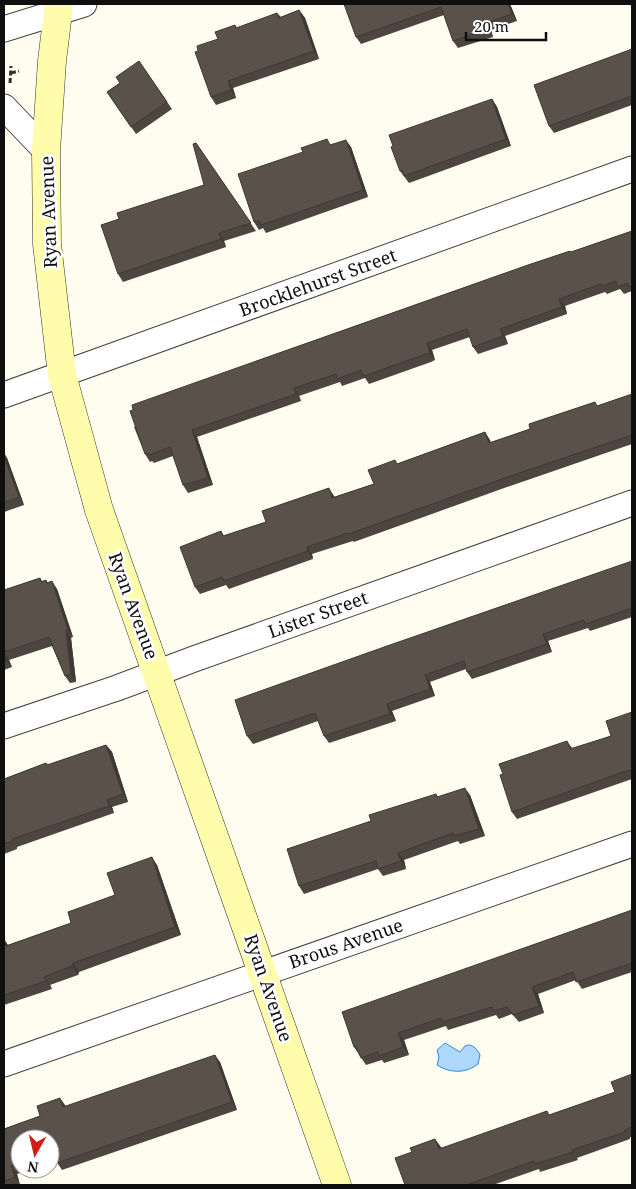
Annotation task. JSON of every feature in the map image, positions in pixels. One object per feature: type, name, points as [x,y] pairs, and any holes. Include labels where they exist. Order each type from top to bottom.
[{"type":"street","points":[[4,29],[58,8],[84,4]]},
{"type":"street","name":"Ryan Avenue","points":[[58,8],[52,61],[46,152],[47,244],[62,375],[99,510],[337,1185]]},
{"type":"street","points":[[4,107],[46,152]]},
{"type":"street","name":"Brocklehurst Street","points":[[4,395],[632,169]]},
{"type":"street","name":"Lister Street","points":[[4,726],[117,688],[157,672],[632,503]]},
{"type":"street","name":"Brous Avenue","points":[[4,1064],[632,844]]},
{"type":"path","points":[[11,73],[19,71]]},
{"type":"water","points":[[445,1043],[460,1052],[467,1045],[474,1047],[480,1055],[478,1064],[463,1071],[447,1070],[437,1065],[439,1057],[437,1050]]},
{"type":"building","points":[[344,4],[508,4],[512,14],[486,23],[488,29],[453,41],[441,7],[356,37]]},
{"type":"building","points":[[299,10],[314,51],[228,81],[231,90],[211,97],[195,52],[198,51],[197,46],[218,39],[215,32],[235,25],[236,28],[277,13],[279,18]]},
{"type":"building","points":[[632,49],[632,96],[549,126],[534,85]]},
{"type":"building","points":[[139,61],[167,102],[131,127],[107,92],[120,83],[116,77]]},
{"type":"building","points":[[492,99],[506,139],[404,176],[402,170],[400,171],[391,147],[393,146],[389,135]]},
{"type":"building","points":[[327,139],[330,145],[346,140],[363,190],[261,225],[259,221],[254,222],[238,174],[303,152],[301,148]]},
{"type":"building","points":[[196,143],[251,223],[219,233],[221,239],[118,274],[101,225],[119,219],[117,213],[204,185],[193,144]]},
{"type":"building","points":[[632,231],[632,286],[629,287],[628,283],[618,287],[616,281],[602,286],[601,284],[559,299],[562,307],[500,329],[503,336],[473,347],[467,329],[427,343],[430,353],[364,376],[361,370],[337,379],[336,374],[294,388],[296,394],[192,430],[208,478],[183,485],[170,447],[149,455],[148,453],[145,454],[130,411],[133,410],[132,405],[528,265]]},
{"type":"building","points":[[632,394],[632,435],[307,547],[308,551],[224,581],[222,577],[195,587],[180,547],[221,531],[223,536],[266,522],[262,511],[329,488],[332,498],[374,484],[368,470],[395,460],[397,464],[485,432],[489,443],[530,429],[529,424],[595,402],[597,406]]},
{"type":"building","points":[[4,456],[19,497],[4,503]]},
{"type":"building","points":[[632,561],[632,608],[585,624],[584,620],[543,634],[547,644],[467,672],[464,661],[425,675],[430,689],[387,704],[390,714],[324,736],[315,713],[247,736],[235,700]]},
{"type":"building","points":[[40,578],[41,582],[46,580],[47,583],[52,581],[68,630],[66,630],[71,674],[65,676],[49,637],[4,652],[4,590]]},
{"type":"building","points":[[632,712],[632,770],[512,812],[500,775],[503,774],[499,764],[567,741],[570,749],[611,736],[606,721]]},
{"type":"building","points":[[106,745],[123,794],[107,800],[109,806],[12,839],[12,841],[4,844],[4,779],[46,763],[47,765]]},
{"type":"building","points":[[465,788],[479,829],[454,836],[453,833],[398,853],[401,861],[378,869],[376,861],[299,886],[287,849],[371,821],[369,815],[436,794],[437,797]]},
{"type":"building","points":[[152,857],[175,927],[73,963],[72,966],[44,977],[46,981],[4,995],[4,941],[6,946],[71,923],[68,912],[115,895],[107,873]]},
{"type":"building","points":[[632,910],[632,963],[576,982],[573,972],[532,987],[539,1006],[513,1015],[507,1007],[494,1011],[492,1007],[443,1022],[441,1018],[398,1033],[403,1047],[379,1056],[378,1052],[361,1058],[356,1047],[354,1047],[342,1012]]},
{"type":"building","points":[[215,1055],[232,1102],[60,1162],[60,1129],[10,1129],[10,1179],[4,1181],[4,1129],[40,1116],[37,1106],[60,1098],[63,1107]]},
{"type":"building","points":[[632,1074],[632,1127],[625,1130],[625,1132],[572,1150],[573,1152],[535,1164],[534,1161],[466,1185],[405,1185],[395,1158],[412,1152],[410,1148],[435,1139],[439,1149],[547,1111],[549,1115],[615,1092],[611,1082]]}]
